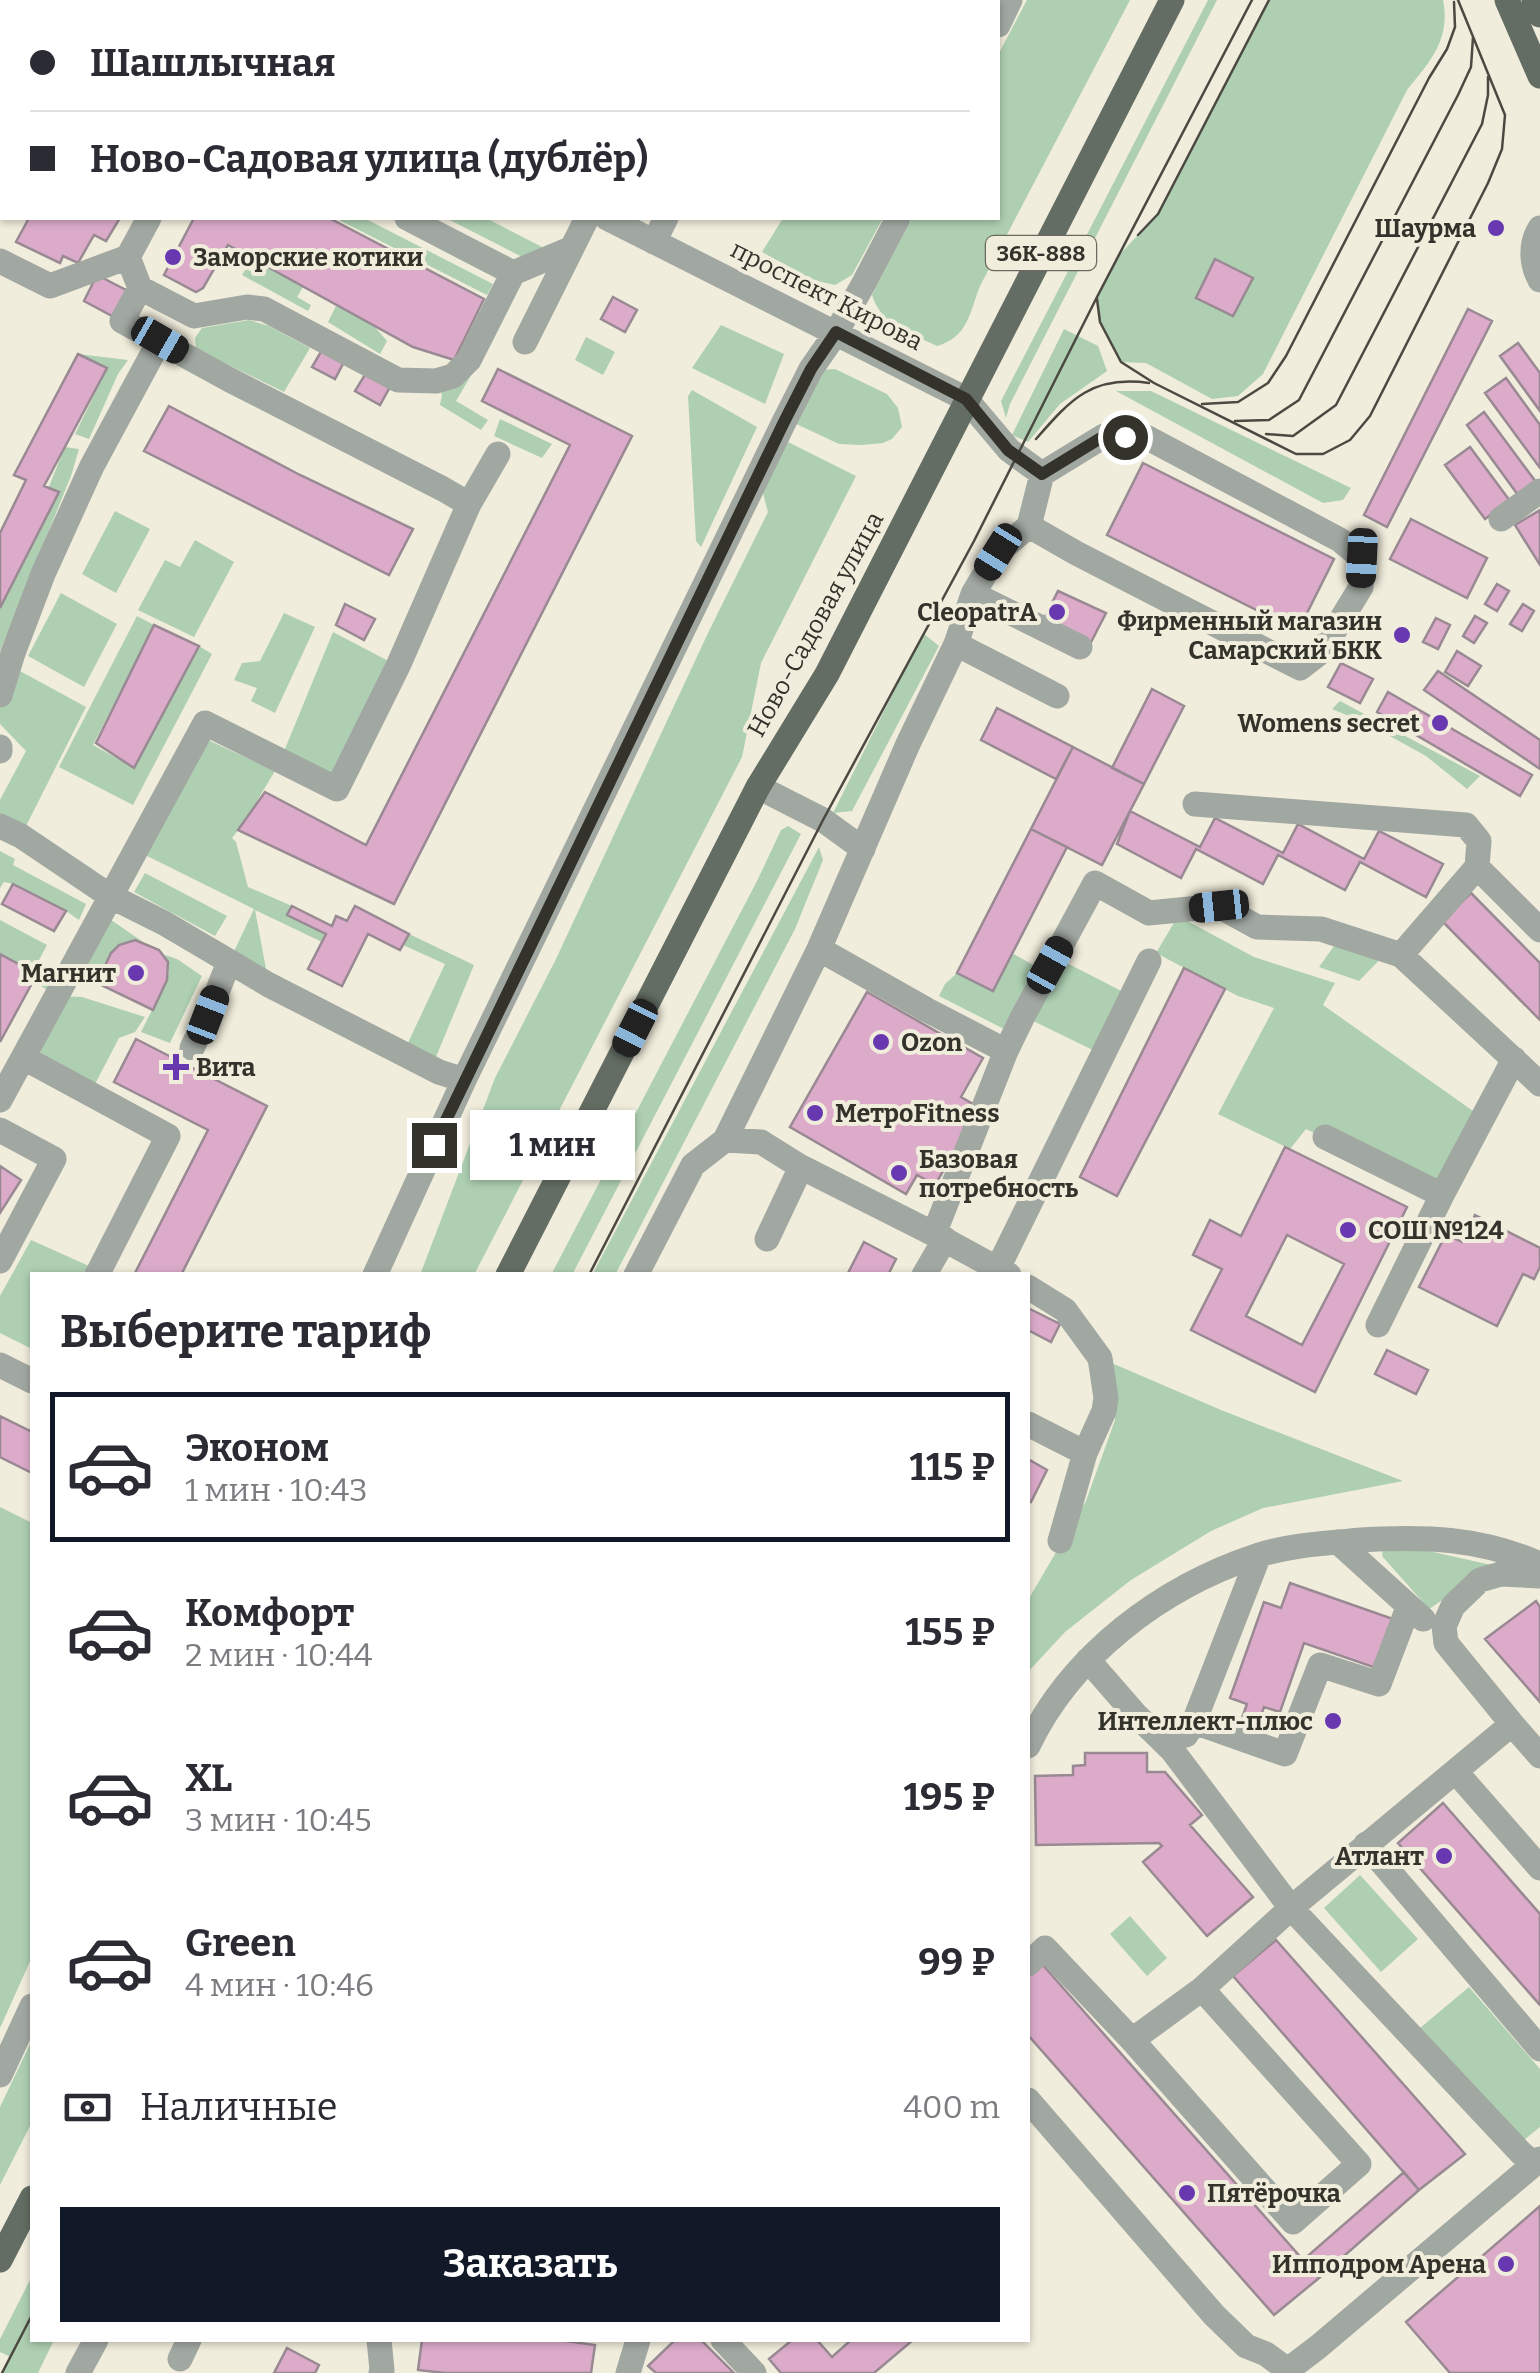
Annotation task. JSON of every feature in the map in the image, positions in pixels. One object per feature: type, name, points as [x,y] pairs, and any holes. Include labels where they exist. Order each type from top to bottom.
[{"type":"main road","name":"Ново-Садовая улица","points":[[510,1272],[758,787],[827,674],[1172,0]]},
{"type":"main road","points":[[1507,0],[1540,76]]},
{"type":"main road","points":[[1534,0],[1540,14]]},
{"type":"main road","points":[[0,2260],[30,2202]]},
{"type":"street","points":[[0,261],[50,286],[128,257],[148,220]]},
{"type":"street","points":[[410,220],[513,273]]},
{"type":"street","points":[[525,342],[586,220]]},
{"type":"street","name":"проспект Кирова","points":[[611,220],[966,399]]},
{"type":"street","points":[[654,242],[665,220]]},
{"type":"street","points":[[375,1272],[464,1080],[784,422],[897,220]]},
{"type":"street","points":[[1540,228],[1532,256],[1540,280]]},
{"type":"street","points":[[128,257],[140,288],[194,316],[247,307],[264,310],[398,380],[436,381],[453,376],[468,360],[513,273],[570,249]]},
{"type":"street","points":[[140,288],[122,321],[469,504]]},
{"type":"street","points":[[0,695],[42,574],[92,466],[160,340]]},
{"type":"street","points":[[966,399],[1008,450],[1042,474]]},
{"type":"street","points":[[638,1272],[693,1165],[724,1140],[819,950],[956,644],[973,594],[998,552],[1029,526],[1042,474],[1104,436],[1146,437],[1340,540],[1362,558],[1361,587],[1322,651],[1300,668],[1029,526]]},
{"type":"street","points":[[0,1100],[204,724],[337,789],[398,666],[469,504],[498,454]]},
{"type":"street","points":[[1501,520],[1540,491]]},
{"type":"street","points":[[973,594],[1080,647]]},
{"type":"street","points":[[956,644],[1058,696]]},
{"type":"street","points":[[758,787],[822,820],[863,849]]},
{"type":"street","points":[[1195,804],[1466,825],[1479,842],[1476,867],[1401,955]]},
{"type":"street","points":[[0,826],[110,896],[314,1009],[439,1072],[464,1080]]},
{"type":"street","points":[[1476,867],[1540,930]]},
{"type":"street","points":[[925,1272],[1006,1051],[1095,883],[1149,913],[1219,906],[1256,927],[1321,930],[1401,955],[1540,1084]]},
{"type":"street","points":[[819,950],[1006,1051]]},
{"type":"street","points":[[724,1140],[761,1142],[801,1167],[1004,1271],[1149,961]]},
{"type":"street","points":[[192,1048],[229,962]]},
{"type":"street","points":[[24,1058],[168,1136],[99,1272]]},
{"type":"street","points":[[1378,1325],[1514,1059]]},
{"type":"street","points":[[0,1130],[54,1159],[0,1261]]},
{"type":"street","points":[[1325,1136],[1442,1196]]},
{"type":"street","points":[[767,1239],[801,1167]]},
{"type":"street","points":[[1030,1288],[1064,1310],[1100,1358],[1106,1398],[1060,1542]]},
{"type":"street","points":[[0,1364],[30,1380]]},
{"type":"street","points":[[1030,1425],[1085,1454]]},
{"type":"street","points":[[1030,1742],[1050,1706],[1088,1660],[1152,1608],[1208,1575],[1259,1555],[1338,1542],[1450,1538],[1508,1551],[1540,1564]]},
{"type":"street","points":[[1338,1542],[1446,1643],[1540,1756]]},
{"type":"street","points":[[1172,1750],[1194,1722],[1259,1555]]},
{"type":"street","points":[[1446,1643],[1444,1626],[1453,1606],[1480,1580],[1501,1574],[1540,1576]]},
{"type":"street","points":[[1194,1722],[1285,1754],[1320,1665],[1379,1684],[1406,1613],[1420,1617]]},
{"type":"street","points":[[1030,2102],[1214,2315],[1246,2346],[1290,2371],[1537,2162],[1521,2153],[1290,1908],[1172,1750],[1088,1660]]},
{"type":"street","points":[[1132,2040],[1202,1988],[1290,1908],[1512,1724]]},
{"type":"street","points":[[1456,1772],[1540,1868]]},
{"type":"street","points":[[1366,1844],[1540,2049]]},
{"type":"street","points":[[1030,1962],[1045,1948],[1293,2222],[1359,2164],[1202,1988]]},
{"type":"street","points":[[0,2074],[30,2010]]},
{"type":"street","points":[[78,2373],[95,2342]]},
{"type":"street","points":[[379,2342],[382,2372]]},
{"type":"street","points":[[628,2373],[637,2342]]},
{"type":"street","points":[[725,2342],[754,2373]]},
{"type":"green space","points":[[1027,0],[1130,0],[980,286],[966,323],[955,337],[937,346],[889,321],[872,295],[911,220],[1000,220],[1000,51]]},
{"type":"green space","points":[[1208,0],[1217,0],[1006,418],[1001,401]]},
{"type":"green space","points":[[1269,0],[1443,0],[1444,27],[1437,49],[1407,90],[1263,374],[1238,396],[1212,399],[1146,363],[1121,362],[1100,322],[1097,297],[1121,253],[1158,214]]},
{"type":"green space","points":[[339,220],[368,220],[493,284],[487,295]]},
{"type":"green space","points":[[450,220],[490,220],[544,248],[530,261]]},
{"type":"green space","points":[[782,220],[882,220],[852,275],[835,285],[813,280],[762,252]]},
{"type":"green space","points":[[265,266],[303,287],[297,297],[311,305],[308,311],[242,275],[246,269],[261,276]]},
{"type":"green space","points":[[336,306],[374,326],[387,341],[380,354],[328,322]]},
{"type":"green space","points":[[249,320],[310,348],[284,392],[196,349],[195,338],[202,328]]},
{"type":"green space","points":[[721,325],[784,354],[765,404],[692,368]]},
{"type":"green space","points":[[1064,329],[1098,346],[1107,371],[1060,404],[1028,442],[1012,435]]},
{"type":"green space","points":[[586,337],[615,352],[603,375],[575,360]]},
{"type":"green space","points":[[78,354],[128,360],[89,439],[75,434],[107,369]]},
{"type":"green space","points":[[483,355],[456,401],[488,420],[481,430],[440,405],[442,395],[436,381]]},
{"type":"green space","points":[[835,369],[887,394],[898,408],[902,427],[892,439],[862,445],[839,444],[792,422],[819,370]]},
{"type":"green space","points":[[692,390],[757,427],[701,547],[696,541],[688,396]]},
{"type":"green space","points":[[1116,391],[1151,391],[1351,488],[1343,500],[1323,503]]},
{"type":"green space","points":[[500,419],[552,444],[542,458],[494,436]]},
{"type":"green space","points":[[784,440],[856,476],[761,663],[742,757],[476,1272],[421,1272],[495,1078],[556,959],[768,512],[761,486]]},
{"type":"green space","points":[[65,447],[79,449],[71,476],[0,651],[0,607]]},
{"type":"green space","points":[[115,511],[150,529],[116,593],[82,574]]},
{"type":"green space","points":[[195,540],[234,562],[194,637],[138,610],[165,560],[180,567]]},
{"type":"green space","points":[[61,593],[117,624],[84,687],[28,656]]},
{"type":"green space","points":[[284,613],[315,627],[275,713],[251,701],[257,688],[234,680],[242,663],[260,661]]},
{"type":"green space","points":[[137,616],[154,625],[93,745],[133,767],[199,646],[212,654],[133,805],[59,767]]},
{"type":"green space","points":[[333,632],[398,666],[345,774],[316,778],[280,761]]},
{"type":"green space","points":[[923,633],[939,646],[852,811],[833,813]]},
{"type":"green space","points":[[9,665],[86,707],[21,836],[0,820],[0,800],[26,751],[0,724],[0,694]]},
{"type":"green space","points":[[1340,701],[1480,776],[1467,789],[1426,756],[1332,709]]},
{"type":"green space","points":[[208,740],[275,771],[232,838],[248,887],[292,906],[288,915],[326,934],[322,942],[255,910],[269,985],[229,962],[254,909],[135,850]]},
{"type":"green space","points":[[788,826],[801,834],[574,1272],[553,1272],[757,881],[781,830]]},
{"type":"green space","points":[[819,847],[823,860],[795,929],[617,1272],[594,1272]]},
{"type":"green space","points":[[0,851],[15,859],[13,865],[86,904],[79,920],[13,884],[4,882],[0,888]]},
{"type":"green space","points":[[145,873],[227,916],[215,936],[134,892]]},
{"type":"green space","points":[[101,913],[143,942],[118,947],[97,983],[72,969]]},
{"type":"green space","points":[[1178,916],[1254,957],[1335,983],[1323,1005],[1483,1118],[1442,1195],[1306,1129],[1290,1149],[1218,1114],[1274,1008],[1238,996],[1156,953]]},
{"type":"green space","points":[[0,920],[47,945],[38,962],[60,973],[49,991],[33,981],[36,973],[0,954]]},
{"type":"green space","points":[[409,934],[474,965],[436,1057],[407,1045],[445,964],[403,945]]},
{"type":"green space","points":[[1334,946],[1387,952],[1359,981],[1319,967]]},
{"type":"green space","points":[[1012,953],[1040,969],[1006,1030],[939,996],[957,973],[993,991]]},
{"type":"green space","points":[[165,955],[202,976],[170,1043],[141,1032],[167,980]]},
{"type":"green space","points":[[1061,960],[1131,996],[1103,1055],[1023,1016]]},
{"type":"green space","points":[[57,996],[82,997],[145,1017],[135,1032],[119,1038],[94,1086],[39,1057]]},
{"type":"green space","points":[[31,1240],[89,1266],[86,1272],[30,1272],[30,1348],[0,1333],[0,1296]]},
{"type":"green space","points":[[1100,1358],[1403,1481],[1263,1508],[1211,1531],[1131,1580],[1065,1632],[1030,1670],[1030,1597],[1086,1501],[1115,1420]]},
{"type":"green space","points":[[0,1507],[30,1522],[30,1961],[0,2028]]},
{"type":"green space","points":[[1384,1541],[1540,1576],[1471,1581],[1429,1609],[1382,1556]]},
{"type":"green space","points":[[1360,1875],[1418,1939],[1381,1972],[1324,1908]]},
{"type":"green space","points":[[1130,1916],[1167,1958],[1147,1976],[1110,1934]]},
{"type":"green space","points":[[1469,1987],[1540,2069],[1540,2127],[1519,2144],[1420,2028]]},
{"type":"green space","points":[[30,2044],[30,2126],[0,2185],[0,2107]]},
{"type":"green space","points":[[30,2280],[30,2342],[53,2342],[38,2373],[2,2373],[11,2357],[0,2352],[0,2339]]},
{"type":"building","points":[[28,220],[119,220],[106,241],[94,235],[78,263],[63,256],[60,263],[16,242]]},
{"type":"building","points":[[193,220],[333,220],[484,299],[454,360],[413,347],[228,245],[203,288],[196,292],[164,275]]},
{"type":"building","points":[[1215,259],[1253,278],[1233,316],[1196,298]]},
{"type":"building","points":[[97,275],[128,291],[114,317],[84,301]]},
{"type":"building","points":[[613,297],[637,310],[625,332],[601,319]]},
{"type":"building","points":[[1468,309],[1492,321],[1387,527],[1364,515]]},
{"type":"building","points":[[1518,343],[1540,373],[1540,411],[1500,356]]},
{"type":"building","points":[[322,350],[344,362],[335,379],[312,367]]},
{"type":"building","points":[[78,354],[107,368],[44,486],[59,492],[0,608],[0,533],[26,480],[14,475]]},
{"type":"building","points":[[498,369],[632,436],[394,904],[238,830],[265,792],[366,845],[570,445],[482,401]]},
{"type":"building","points":[[366,373],[391,385],[380,405],[355,391]]},
{"type":"building","points":[[1506,378],[1540,425],[1540,468],[1485,393]]},
{"type":"building","points":[[169,406],[413,529],[389,575],[144,451]]},
{"type":"building","points":[[1484,412],[1536,482],[1518,495],[1467,425]]},
{"type":"building","points":[[1470,447],[1510,501],[1485,519],[1445,465]]},
{"type":"building","points":[[1143,463],[1334,559],[1298,631],[1107,535]]},
{"type":"building","points":[[1540,510],[1540,565],[1515,525]]},
{"type":"building","points":[[1411,519],[1487,558],[1467,598],[1390,559]]},
{"type":"building","points":[[1497,584],[1509,591],[1497,611],[1485,604]]},
{"type":"building","points":[[1058,591],[1106,613],[1090,644],[1044,619]]},
{"type":"building","points":[[345,604],[375,619],[364,640],[336,625]]},
{"type":"building","points":[[1523,604],[1534,611],[1522,631],[1510,624]]},
{"type":"building","points":[[1475,616],[1487,623],[1474,643],[1463,636]]},
{"type":"building","points":[[1436,618],[1450,625],[1438,649],[1423,642]]},
{"type":"building","points":[[154,625],[199,646],[134,768],[96,743]]},
{"type":"building","points":[[1457,651],[1481,666],[1468,686],[1445,672]]},
{"type":"building","points":[[1341,663],[1373,679],[1360,703],[1328,687]]},
{"type":"building","points":[[1438,671],[1540,740],[1540,769],[1424,690]]},
{"type":"building","points":[[1152,689],[1184,706],[1144,784],[1112,768]]},
{"type":"building","points":[[1388,692],[1532,775],[1520,796],[1377,712]]},
{"type":"building","points":[[997,708],[1073,747],[1056,779],[981,740]]},
{"type":"building","points":[[1073,747],[1144,784],[1102,865],[1031,829]]},
{"type":"building","points":[[1130,811],[1200,847],[1215,818],[1283,853],[1298,824],[1364,859],[1379,831],[1443,864],[1426,897],[1360,862],[1345,890],[1278,855],[1263,884],[1196,849],[1181,878],[1117,844]]},
{"type":"building","points":[[1031,829],[1067,847],[993,991],[957,973]]},
{"type":"building","points":[[13,884],[66,911],[54,931],[2,904]]},
{"type":"building","points":[[1471,893],[1540,963],[1540,1020],[1442,921]]},
{"type":"building","points":[[292,906],[332,926],[336,916],[347,921],[355,906],[409,934],[400,950],[368,934],[342,986],[308,969],[326,934],[287,915]]},
{"type":"building","points":[[135,940],[159,950],[168,962],[167,980],[153,1010],[97,983],[111,953],[119,945]]},
{"type":"building","points":[[0,954],[37,974],[0,1042]]},
{"type":"building","points":[[1184,968],[1225,989],[1117,1196],[1080,1177]]},
{"type":"building","points":[[867,992],[983,1058],[961,1097],[980,1108],[935,1185],[917,1175],[906,1194],[790,1127]]},
{"type":"building","points":[[136,1039],[267,1106],[183,1272],[136,1272],[208,1130],[114,1082]]},
{"type":"building","points":[[1285,1147],[1407,1207],[1315,1392],[1191,1330],[1222,1269],[1193,1255],[1210,1220],[1241,1236]],"holes":[[[1287,1235],[1344,1264],[1302,1345],[1246,1316]]]},
{"type":"building","points":[[0,1166],[21,1180],[0,1213]]},
{"type":"building","points":[[1475,1215],[1540,1248],[1540,1267],[1534,1279],[1523,1274],[1497,1326],[1419,1287],[1446,1234],[1462,1242]]},
{"type":"building","points":[[864,1242],[896,1259],[890,1272],[849,1272]]},
{"type":"building","points":[[1030,1309],[1060,1324],[1051,1342],[1030,1331]]},
{"type":"building","points":[[1387,1350],[1428,1370],[1416,1394],[1375,1374]]},
{"type":"building","points":[[0,1416],[30,1431],[30,1472],[0,1457]]},
{"type":"building","points":[[1030,1460],[1047,1470],[1030,1501]]},
{"type":"building","points":[[1290,1583],[1393,1619],[1376,1668],[1304,1643],[1280,1712],[1264,1707],[1258,1724],[1242,1718],[1247,1704],[1230,1698],[1264,1602],[1281,1608]]},
{"type":"building","points":[[1536,1601],[1540,1607],[1540,1702],[1485,1639]]},
{"type":"building","points":[[1085,1753],[1147,1753],[1147,1772],[1165,1772],[1202,1815],[1190,1825],[1253,1897],[1207,1936],[1143,1862],[1162,1846],[1159,1843],[1036,1845],[1035,1776],[1073,1775],[1073,1766],[1085,1765]]},
{"type":"building","points":[[1443,1803],[1540,1914],[1540,2005],[1398,1843]]},
{"type":"building","points":[[1276,1940],[1465,2154],[1419,2190],[1233,1976]]},
{"type":"building","points":[[1042,1964],[1319,2278],[1274,2315],[1030,2037],[1030,1974]]},
{"type":"building","points":[[1404,2172],[1419,2190],[1319,2278],[1303,2260]]},
{"type":"building","name":"Ипподром Арена","points":[[1540,2206],[1540,2373],[1450,2373],[1406,2322]]},
{"type":"building","points":[[422,2342],[595,2345],[591,2373],[418,2370]]},
{"type":"building","points":[[673,2342],[703,2342],[734,2373],[656,2373],[648,2366]]},
{"type":"building","points":[[790,2342],[819,2342],[832,2357],[849,2342],[911,2342],[874,2373],[781,2373],[769,2359]]},
{"type":"building","points":[[287,2348],[319,2365],[315,2373],[274,2373]]},
{"type":"tram line","points":[[591,1272],[1252,0]]},
{"type":"tram line","points":[[1138,235],[1158,214],[1269,0]]},
{"type":"tram line","points":[[1097,299],[1100,322],[1121,362],[1154,383],[1296,454],[1323,454],[1350,440],[1370,416],[1502,149],[1505,115],[1458,0]]},
{"type":"tram line","points":[[1202,404],[1238,402],[1268,383],[1286,356],[1447,49],[1455,27],[1454,2]]},
{"type":"tram line","points":[[1235,421],[1269,420],[1299,400],[1458,95],[1471,67],[1473,37]]},
{"type":"tram line","points":[[1266,434],[1293,436],[1336,405],[1482,124],[1488,77]]},
{"type":"tram line","points":[[1036,439],[1084,393],[1112,383],[1149,383]]},
{"type":"tram line","points":[[2,2373],[30,2319]]},
{"type":"place","name":"Шаурма","points":[[1496,228]]},
{"type":"place","name":"Заморские котики","points":[[173,257]]},
{"type":"place","name":"CleopatrA","points":[[1057,612]]},
{"type":"place","name":"Фирменный магазин Самарский БКК","points":[[1402,635]]},
{"type":"place","name":"Womens secret","points":[[1440,723]]},
{"type":"place","name":"Магнит","points":[[136,973]]},
{"type":"place","name":"Ozon","points":[[881,1042]]},
{"type":"place","name":"Вита","points":[[176,1067]]},
{"type":"place","name":"МетроFitness","points":[[815,1113]]},
{"type":"place","name":"Базовая потребность","points":[[899,1173]]},
{"type":"place","name":"СОШ №124","points":[[1348,1230]]},
{"type":"place","name":"Интеллект-плюс","points":[[1333,1721]]},
{"type":"place","name":"Атлант","points":[[1444,1856]]},
{"type":"place","name":"Пятёрочка","points":[[1187,2193]]},
{"type":"place","name":"Ипподром Арена","points":[[1506,2264]]},
{"type":"route","points":[[434,1145],[784,422],[811,369],[836,332],[966,399],[1008,450],[1042,474],[1104,436],[1125,437]]}]
